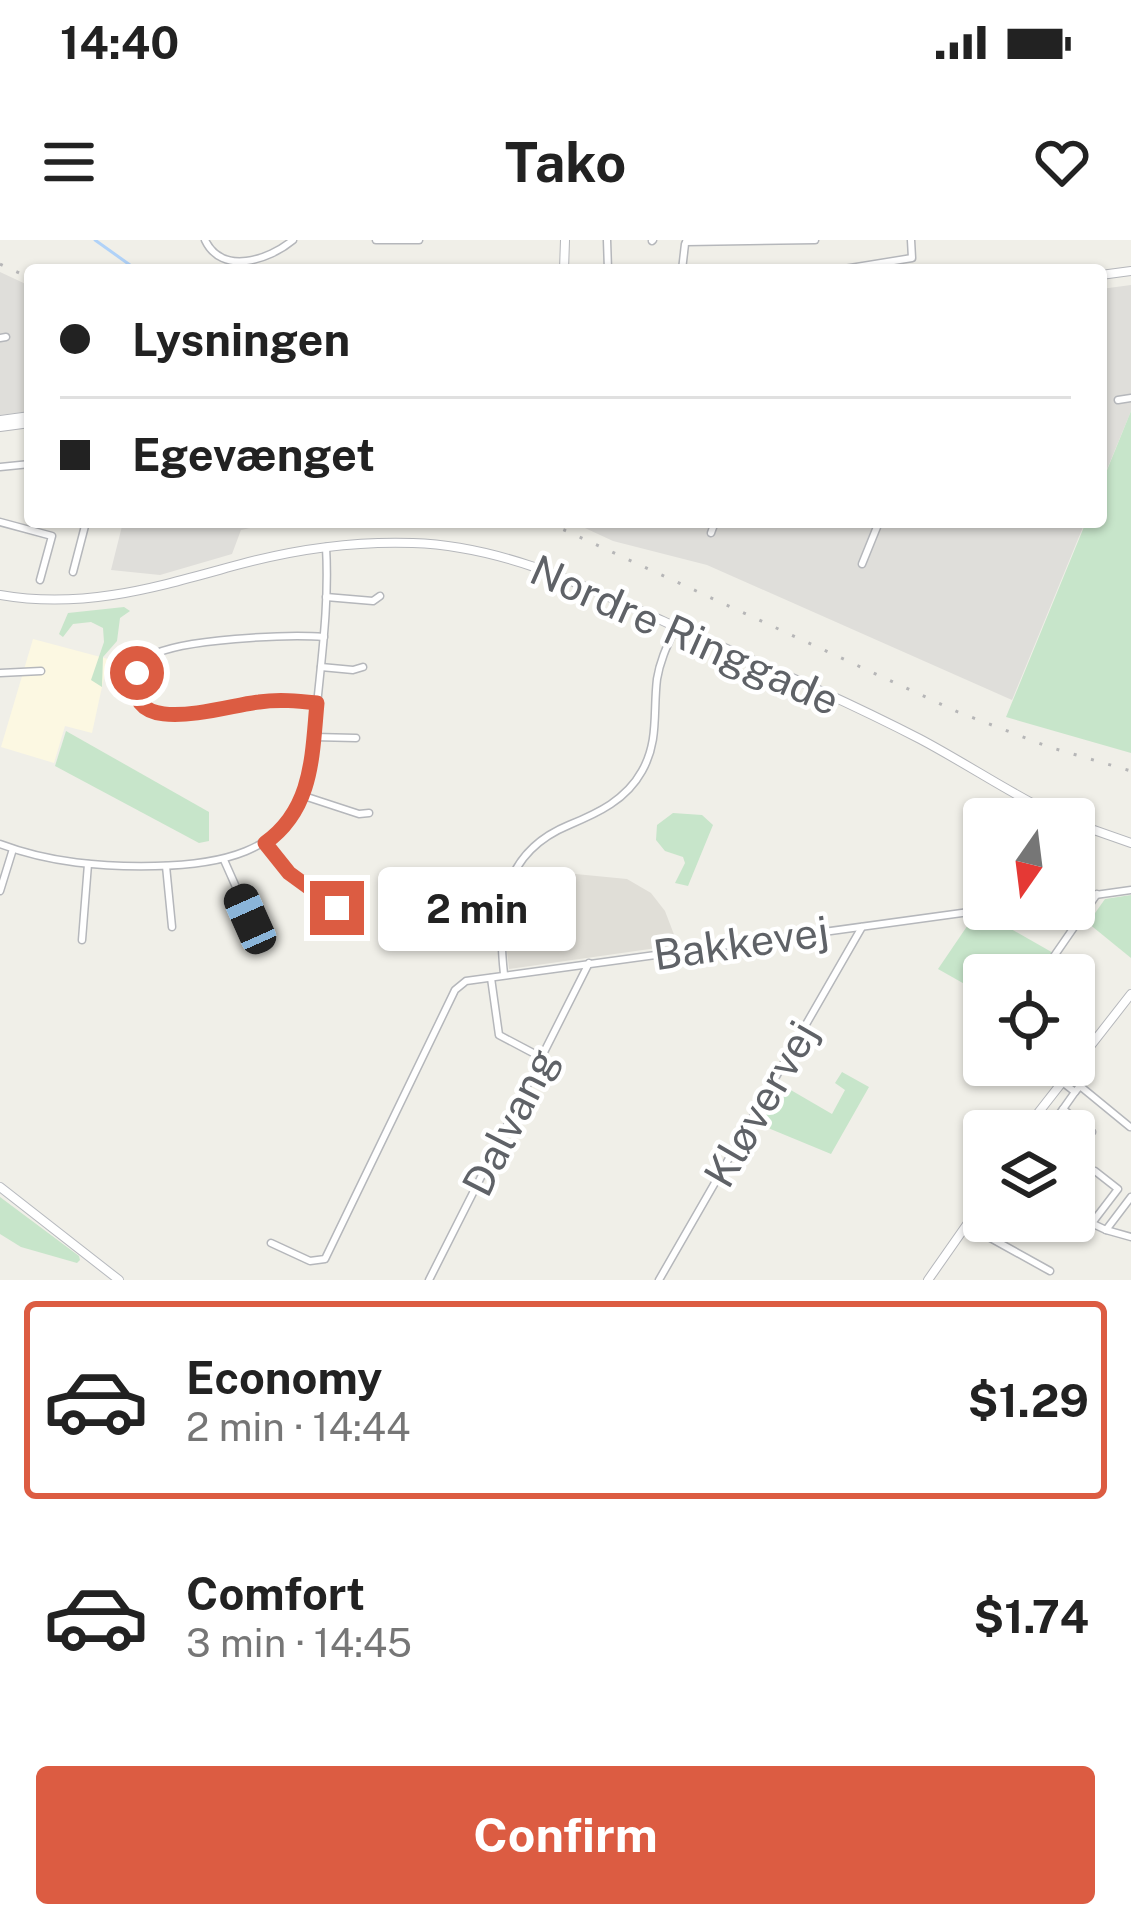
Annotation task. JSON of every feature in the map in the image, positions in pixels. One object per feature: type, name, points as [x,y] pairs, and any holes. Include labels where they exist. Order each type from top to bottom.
[{"type":"street","points":[[205,240],[218,256],[247,261],[271,255],[293,240]]},
{"type":"street","points":[[376,240],[419,240]]},
{"type":"street","points":[[686,241],[815,240]]},
{"type":"street","points":[[875,264],[912,258],[911,240]]},
{"type":"street","points":[[1118,400],[1131,398]]},
{"type":"street","points":[[0,522],[62,539]]},
{"type":"street","points":[[73,572],[84,528]]},
{"type":"street","points":[[711,533],[713,528]]},
{"type":"street","points":[[862,564],[877,528]]},
{"type":"street","points":[[40,580],[52,536]]},
{"type":"street","name":"Nordre Ringgade","points":[[0,595],[59,600],[117,597],[258,560],[326,548],[411,543],[477,550],[542,568],[676,626],[918,738],[1026,798]]},
{"type":"street","points":[[0,844],[57,861],[166,866],[224,860],[265,843],[287,823],[303,796],[324,637],[326,548]]},
{"type":"street","points":[[326,597],[373,601],[380,596]]},
{"type":"street","points":[[504,976],[499,916],[514,873],[543,840],[600,812],[635,782],[656,734],[657,681],[676,626]]},
{"type":"street","points":[[317,703],[262,701],[168,716],[142,704],[135,680],[143,663],[162,652],[267,635],[324,637]]},
{"type":"street","points":[[321,667],[363,667]]},
{"type":"street","points":[[0,673],[40,671]]},
{"type":"street","points":[[314,737],[356,737]]},
{"type":"street","points":[[303,796],[369,813]]},
{"type":"street","points":[[1095,830],[1131,843]]},
{"type":"street","points":[[265,843],[289,873],[337,908]]},
{"type":"street","points":[[0,891],[13,849]]},
{"type":"street","points":[[224,860],[263,948]]},
{"type":"street","points":[[82,940],[88,864]]},
{"type":"street","points":[[166,866],[172,927]]},
{"type":"street","points":[[1056,954],[1097,894],[1131,890]]},
{"type":"street","name":"Bakkevej","points":[[271,1244],[310,1261],[325,1259],[455,990],[466,981],[963,913]]},
{"type":"street","name":"Kløvervej","points":[[658,1280],[862,927]]},
{"type":"street","name":"Dalvang","points":[[429,1280],[590,963]]},
{"type":"street","points":[[491,978],[500,1035],[536,1054]]},
{"type":"street","points":[[1095,1039],[1131,994]]},
{"type":"street","points":[[1063,1109],[1080,1085],[1130,1127]]},
{"type":"street","points":[[1067,1086],[1075,1092]]},
{"type":"street","points":[[1095,1172],[1118,1189],[1095,1218]]},
{"type":"street","points":[[0,1187],[119,1280]]},
{"type":"street","points":[[1106,1230],[1131,1197]]},
{"type":"street","points":[[1095,1224],[1131,1237]]},
{"type":"street","points":[[928,1280],[963,1231]]},
{"type":"street","points":[[998,1242],[1050,1271]]},
{"type":"shaded area","points":[[0,272],[24,283],[24,412],[0,415]]},
{"type":"shaded area","points":[[1131,285],[1131,411],[1107,469],[1107,288]]},
{"type":"shaded area","points":[[122,528],[250,528],[241,530],[232,554],[160,575],[111,570]]},
{"type":"shaded area","points":[[585,528],[1083,528],[1012,700],[707,565],[613,541]]},
{"type":"shaded area","points":[[33,639],[108,659],[92,733],[65,726],[54,763],[1,747]]},
{"type":"shaded area","points":[[524,869],[627,879],[651,893],[665,911],[678,945],[509,969],[503,917]]},
{"type":"green space","points":[[1131,411],[1131,753],[1006,717],[1084,528],[1107,528],[1107,470]]},
{"type":"green space","points":[[124,607],[130,611],[120,618],[117,641],[103,657],[102,687],[91,680],[104,642],[103,628],[91,622],[73,624],[63,637],[59,634],[68,613]]},
{"type":"green space","points":[[66,731],[209,812],[209,841],[199,843],[55,766]]},
{"type":"green space","points":[[673,813],[702,815],[713,825],[688,886],[675,883],[685,863],[683,857],[665,851],[656,840],[657,825]]},
{"type":"green space","points":[[1131,895],[1131,958],[1095,929],[1095,913],[1105,899]]},
{"type":"green space","points":[[964,930],[1013,930],[1055,954],[963,954],[963,983],[938,969]]},
{"type":"green space","points":[[842,1072],[869,1087],[831,1154],[756,1123],[777,1082],[832,1114],[845,1090],[835,1083]]},
{"type":"green space","points":[[0,1197],[80,1260],[21,1247],[0,1234]]},
{"type":"waterway","points":[[95,240],[129,264]]},
{"type":"railway","points":[[0,264],[24,275]]},
{"type":"railway","points":[[560,528],[958,712],[1049,747],[1131,771]]},
{"type":"route","points":[[137,673],[135,689],[142,704],[159,715],[262,701],[317,703],[306,790],[287,823],[265,843],[289,873],[337,908]]}]
